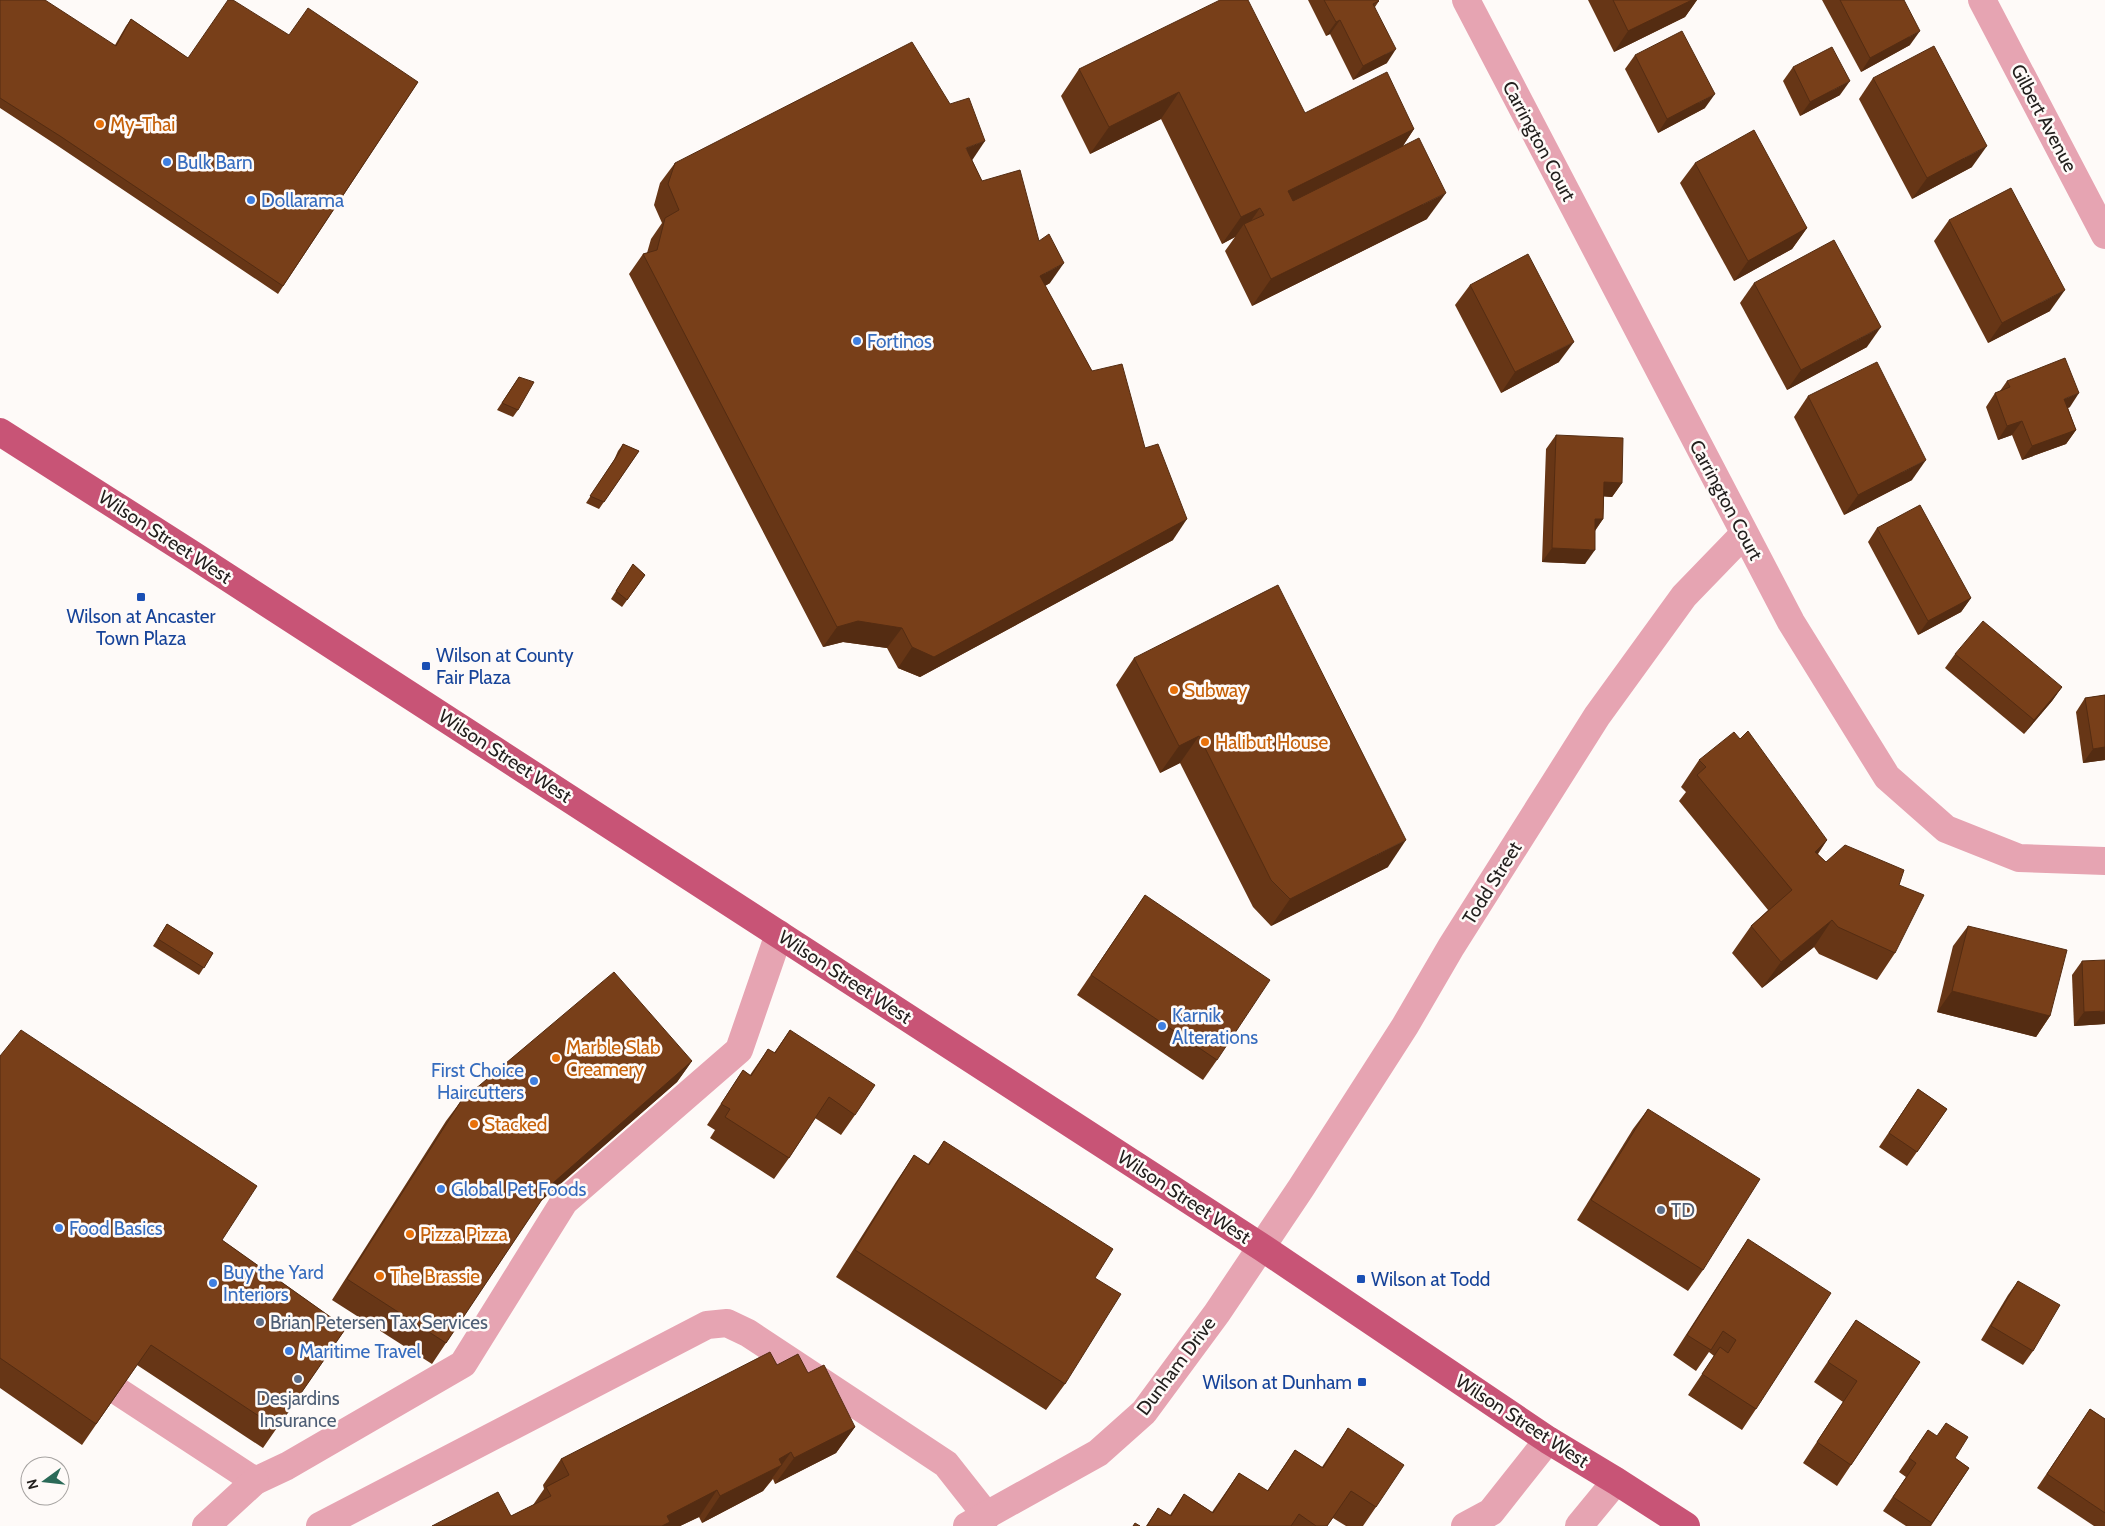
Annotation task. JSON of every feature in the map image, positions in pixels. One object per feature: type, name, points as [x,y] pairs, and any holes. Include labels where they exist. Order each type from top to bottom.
[{"type":"main road","name":"Wilson Street West","points":[[0,432],[1263,1248],[1548,1440],[1686,1526]]},
{"type":"street","name":"Carrington Court","points":[[1466,0],[1791,622],[1887,777],[1946,829],[2019,858],[2105,861]]},
{"type":"street","name":"Gilbert Avenue","points":[[1982,0],[2105,235]]},
{"type":"street","name":"Todd Street","points":[[1263,1248],[1405,1026],[1451,947],[1597,716],[1684,596],[1744,534]]},
{"type":"street","points":[[206,1526],[255,1481],[287,1466],[463,1364],[564,1202],[739,1050],[779,934]]},
{"type":"street","name":"Dunham Drive","points":[[977,1521],[1098,1453],[1144,1412],[1263,1248]]},
{"type":"street","points":[[320,1526],[707,1324],[727,1323],[756,1338],[946,1464],[977,1521]]},
{"type":"street","points":[[119,1392],[255,1481]]},
{"type":"street","points":[[1464,1526],[1491,1512],[1548,1440]]},
{"type":"street","points":[[1580,1526],[1616,1481]]},
{"type":"building","points":[[0,0],[45,0],[116,46],[131,19],[188,58],[228,0],[233,0],[289,35],[308,8],[418,82],[283,286],[60,136],[0,98]]},
{"type":"building","points":[[1220,0],[1248,0],[1305,113],[1387,72],[1414,129],[1288,191],[1293,201],[1419,138],[1446,193],[1271,279],[1244,224],[1264,215],[1260,208],[1241,217],[1179,92],[1109,127],[1079,69]]},
{"type":"building","points":[[1324,0],[1378,0],[1373,4],[1396,49],[1363,66],[1340,20],[1336,22]]},
{"type":"building","points":[[1613,0],[1692,0],[1628,31]]},
{"type":"building","points":[[1840,0],[1904,0],[1920,31],[1870,58]]},
{"type":"building","points":[[1682,31],[1715,94],[1667,119],[1635,55]]},
{"type":"building","name":"Fortinos","points":[[912,42],[950,104],[969,98],[985,141],[966,148],[982,181],[1020,170],[1039,241],[1049,234],[1064,263],[1040,276],[1092,371],[1122,364],[1145,448],[1158,444],[1187,519],[934,657],[912,647],[902,628],[858,621],[837,627],[643,254],[657,250],[665,218],[679,210],[668,184],[675,163]]},
{"type":"building","points":[[1934,46],[1987,146],[1927,178],[1873,78]]},
{"type":"building","points":[[1832,47],[1850,81],[1810,102],[1793,67]]},
{"type":"building","points":[[1754,130],[1807,228],[1748,261],[1695,163]]},
{"type":"building","points":[[2011,188],[2065,290],[2002,323],[1949,220]]},
{"type":"building","points":[[1834,240],[1881,327],[1801,370],[1754,283]]},
{"type":"building","points":[[1528,254],[1574,342],[1515,372],[1470,285]]},
{"type":"building","points":[[2065,358],[2079,393],[2064,399],[2076,430],[2032,446],[2022,421],[2007,426],[1995,393],[2010,387],[2007,381]]},
{"type":"building","points":[[1877,362],[1926,460],[1858,495],[1808,396]]},
{"type":"building","points":[[519,377],[534,382],[518,410],[502,403]]},
{"type":"building","points":[[1556,435],[1623,438],[1622,483],[1604,482],[1603,519],[1595,519],[1595,550],[1552,548]]},
{"type":"building","points":[[623,444],[639,451],[604,502],[590,496],[619,453]]},
{"type":"building","points":[[1920,505],[1971,598],[1928,621],[1877,528]]},
{"type":"building","points":[[633,564],[645,575],[627,600],[616,591]]},
{"type":"building","points":[[1278,585],[1406,840],[1290,899],[1271,880],[1199,736],[1179,746],[1134,658]]},
{"type":"building","points":[[1983,621],[2062,687],[2034,720],[1955,654]]},
{"type":"building","points":[[2105,695],[2105,747],[2093,749],[2085,698]]},
{"type":"building","points":[[1748,731],[1827,840],[1815,852],[1826,862],[1845,845],[1904,870],[1899,885],[1924,895],[1895,953],[1838,927],[1832,920],[1781,962],[1751,926],[1792,890],[1697,775],[1706,767],[1699,760],[1734,732],[1740,739]]},
{"type":"building","points":[[1145,895],[1270,980],[1217,1060],[1091,975]]},
{"type":"building","points":[[167,924],[213,953],[204,968],[158,939]]},
{"type":"building","points":[[1968,926],[2067,950],[2050,1016],[1952,991]]},
{"type":"building","points":[[2105,960],[2105,1011],[2084,1012],[2082,961]]},
{"type":"building","points":[[614,972],[692,1061],[553,1183],[446,1343],[347,1279],[461,1101]]},
{"type":"building","points":[[21,1030],[257,1186],[222,1240],[346,1328],[277,1428],[151,1345],[96,1424],[0,1358],[0,1056]]},
{"type":"building","points":[[790,1030],[875,1085],[855,1115],[829,1097],[789,1158],[725,1117],[730,1109],[721,1104],[743,1070],[751,1076],[768,1049],[775,1053]]},
{"type":"building","points":[[1918,1089],[1947,1109],[1917,1152],[1889,1133]]},
{"type":"building","name":"TD","points":[[1648,1109],[1760,1179],[1703,1270],[1591,1200]]},
{"type":"building","points":[[944,1141],[1113,1249],[1095,1278],[1121,1294],[1065,1384],[855,1250],[914,1155],[929,1165]]},
{"type":"building","points":[[1748,1239],[1831,1293],[1756,1409],[1702,1374],[1720,1347],[1728,1353],[1736,1340],[1723,1331],[1711,1350],[1687,1335]]},
{"type":"building","points":[[2018,1281],[2060,1305],[2033,1351],[1991,1326]]},
{"type":"building","points":[[1856,1320],[1920,1362],[1851,1465],[1817,1442],[1857,1381],[1828,1362]]},
{"type":"building","points":[[770,1352],[777,1365],[798,1354],[808,1373],[824,1365],[855,1427],[794,1458],[791,1452],[779,1459],[782,1465],[720,1496],[717,1490],[667,1516],[670,1522],[662,1526],[432,1526],[498,1492],[511,1516],[551,1496],[546,1487],[569,1475],[561,1459]]},
{"type":"building","points":[[2090,1409],[2105,1419],[2105,1513],[2047,1474]]},
{"type":"building","points":[[1946,1423],[1968,1437],[1955,1458],[1969,1468],[1932,1523],[1893,1497],[1916,1463],[1909,1458],[1928,1430],[1937,1436]]},
{"type":"building","points":[[1348,1428],[1404,1465],[1376,1507],[1351,1491],[1327,1526],[1316,1526],[1299,1514],[1291,1526],[1147,1526],[1158,1508],[1171,1516],[1184,1494],[1213,1513],[1239,1473],[1268,1491],[1295,1450],[1323,1468]]},
{"type":"place","name":"My-Thai","points":[[100,124]]},
{"type":"place","name":"Bulk Barn","points":[[167,162]]},
{"type":"place","name":"Dollarama","points":[[251,200]]},
{"type":"place","name":"Fortinos","points":[[857,341]]},
{"type":"place","name":"Wilson at Ancaster Town Plaza","points":[[141,597]]},
{"type":"place","name":"Wilson at County Fair Plaza","points":[[426,666]]},
{"type":"place","name":"Subway","points":[[1174,690]]},
{"type":"place","name":"Halibut House","points":[[1205,742]]},
{"type":"place","name":"Karnik Alterations","points":[[1162,1026]]},
{"type":"place","name":"Marble Slab Creamery","points":[[556,1058]]},
{"type":"place","name":"First Choice Haircutters","points":[[534,1081]]},
{"type":"place","name":"Stacked","points":[[474,1124]]},
{"type":"place","name":"Global Pet Foods","points":[[441,1189]]},
{"type":"place","name":"TD","points":[[1661,1210]]},
{"type":"place","name":"Food Basics","points":[[59,1228]]},
{"type":"place","name":"Pizza Pizza","points":[[410,1234]]},
{"type":"place","name":"The Brassie","points":[[380,1276]]},
{"type":"place","name":"Wilson at Todd","points":[[1361,1279]]},
{"type":"place","name":"Buy the Yard Interiors","points":[[213,1283]]},
{"type":"place","name":"Brian Petersen Tax Services","points":[[260,1322]]},
{"type":"place","name":"Maritime Travel","points":[[289,1351]]},
{"type":"place","name":"Desjardins Insurance","points":[[298,1379]]},
{"type":"place","name":"Wilson at Dunham","points":[[1362,1382]]}]
